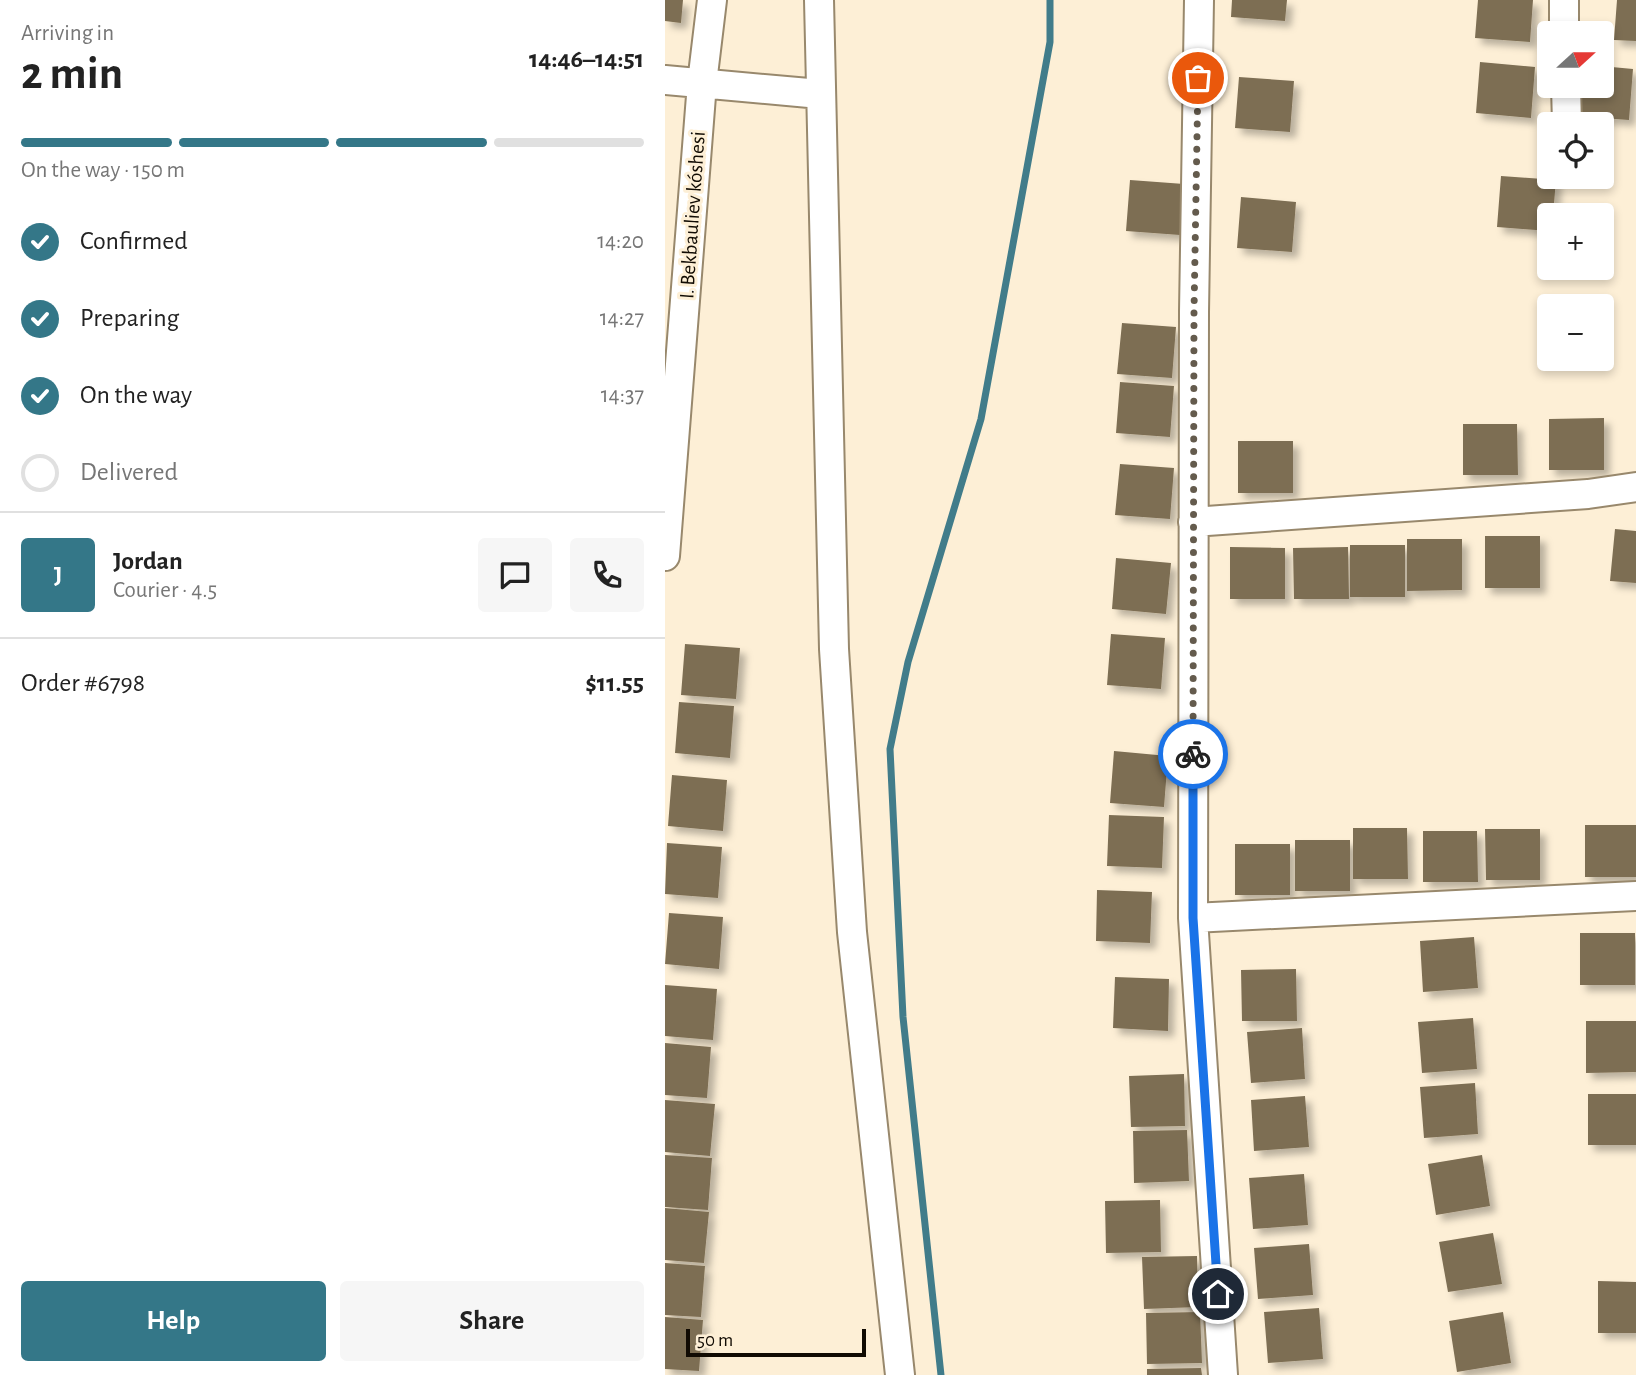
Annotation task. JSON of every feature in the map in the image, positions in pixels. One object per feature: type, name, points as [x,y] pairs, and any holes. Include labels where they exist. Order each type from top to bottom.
[{"type":"street","name":"I. Bekbauliev kóshesi","points":[[665,556],[702,82],[712,0]]},
{"type":"street","points":[[819,0],[834,649],[852,932],[900,1375]]},
{"type":"street","points":[[1199,0],[1193,522],[1193,918],[1223,1375]]},
{"type":"street","points":[[1564,0],[1565,21]]},
{"type":"street","points":[[665,80],[820,93]]},
{"type":"street","points":[[1193,522],[1588,494],[1636,487]]},
{"type":"street","points":[[1193,918],[1636,896]]},
{"type":"building","points":[[665,0],[683,0],[681,23],[665,21]]},
{"type":"building","points":[[1232,0],[1287,0],[1285,21],[1231,17]]},
{"type":"building","points":[[1478,0],[1533,0],[1530,42],[1475,38]]},
{"type":"building","points":[[1617,0],[1636,0],[1636,41],[1614,40]]},
{"type":"building","points":[[1480,62],[1535,67],[1531,118],[1476,113]]},
{"type":"building","points":[[1614,67],[1633,69],[1629,120],[1614,119],[1614,112],[1574,112],[1576,98],[1614,98]]},
{"type":"building","points":[[1239,77],[1294,81],[1290,132],[1235,128]]},
{"type":"building","points":[[1501,176],[1537,179],[1537,189],[1555,189],[1554,203],[1537,203],[1537,230],[1497,227]]},
{"type":"building","points":[[1130,180],[1184,184],[1180,235],[1126,231]]},
{"type":"building","points":[[1241,197],[1296,202],[1292,252],[1237,248]]},
{"type":"building","points":[[1122,323],[1176,327],[1172,378],[1117,374]]},
{"type":"building","points":[[1120,382],[1174,386],[1170,437],[1116,433]]},
{"type":"building","points":[[1604,418],[1604,470],[1549,470],[1549,419]]},
{"type":"building","points":[[1463,424],[1517,424],[1518,475],[1463,475]]},
{"type":"building","points":[[1238,441],[1293,441],[1293,493],[1238,493]]},
{"type":"building","points":[[1120,464],[1174,468],[1170,519],[1115,515]]},
{"type":"building","points":[[1615,529],[1636,531],[1636,583],[1610,581]]},
{"type":"building","points":[[1485,536],[1540,536],[1540,588],[1485,588]]},
{"type":"building","points":[[1407,539],[1462,539],[1462,590],[1407,591]]},
{"type":"building","points":[[1350,545],[1405,545],[1405,597],[1350,597]]},
{"type":"building","points":[[1230,547],[1285,548],[1285,599],[1230,599]]},
{"type":"building","points":[[1348,547],[1349,599],[1294,599],[1293,548]]},
{"type":"building","points":[[1116,558],[1171,563],[1166,614],[1112,609]]},
{"type":"building","points":[[1111,634],[1165,638],[1161,689],[1107,685]]},
{"type":"building","points":[[685,644],[740,648],[736,699],[681,695]]},
{"type":"building","points":[[679,702],[734,706],[730,758],[675,753]]},
{"type":"building","points":[[1114,751],[1168,756],[1164,807],[1110,803]]},
{"type":"building","points":[[672,775],[727,780],[723,831],[668,826]]},
{"type":"building","points":[[1109,815],[1164,817],[1162,868],[1107,866]]},
{"type":"building","points":[[1585,825],[1636,825],[1636,877],[1585,877]]},
{"type":"building","points":[[1353,828],[1407,828],[1408,879],[1353,879]]},
{"type":"building","points":[[1485,829],[1540,829],[1540,880],[1486,880]]},
{"type":"building","points":[[1423,831],[1477,831],[1478,882],[1423,882]]},
{"type":"building","points":[[1295,840],[1350,840],[1350,891],[1295,891]]},
{"type":"building","points":[[667,843],[722,847],[718,898],[665,894]]},
{"type":"building","points":[[1235,844],[1290,844],[1290,895],[1235,895]]},
{"type":"building","points":[[1097,890],[1152,892],[1150,943],[1096,941]]},
{"type":"building","points":[[669,913],[723,917],[719,969],[665,964]]},
{"type":"building","points":[[1580,933],[1635,933],[1635,985],[1580,985]]},
{"type":"building","points":[[1474,937],[1478,988],[1423,992],[1420,941]]},
{"type":"building","points":[[1296,969],[1297,1021],[1242,1021],[1241,970]]},
{"type":"building","points":[[1115,977],[1169,979],[1168,1031],[1113,1028]]},
{"type":"building","points":[[665,985],[717,989],[713,1040],[665,1036]]},
{"type":"building","points":[[1473,1018],[1477,1069],[1422,1073],[1418,1022]]},
{"type":"building","points":[[1586,1021],[1636,1021],[1636,1072],[1586,1073]]},
{"type":"building","points":[[1302,1028],[1305,1079],[1251,1083],[1247,1032]]},
{"type":"building","points":[[665,1043],[711,1047],[707,1098],[665,1095]]},
{"type":"building","points":[[1184,1074],[1185,1126],[1131,1127],[1129,1076]]},
{"type":"building","points":[[1475,1083],[1478,1134],[1424,1138],[1420,1087]]},
{"type":"building","points":[[1588,1094],[1636,1094],[1636,1145],[1588,1145]]},
{"type":"building","points":[[1305,1096],[1309,1147],[1254,1151],[1251,1100]]},
{"type":"building","points":[[665,1100],[715,1104],[710,1156],[665,1152]]},
{"type":"building","points":[[1187,1130],[1189,1181],[1134,1183],[1133,1131]]},
{"type":"building","points":[[665,1155],[712,1158],[708,1210],[665,1207]]},
{"type":"building","points":[[1482,1155],[1490,1206],[1436,1215],[1428,1164]]},
{"type":"building","points":[[1304,1174],[1308,1225],[1253,1229],[1249,1178]]},
{"type":"building","points":[[1160,1200],[1161,1252],[1106,1253],[1105,1201]]},
{"type":"building","points":[[665,1208],[709,1212],[704,1263],[665,1260]]},
{"type":"building","points":[[1493,1233],[1502,1284],[1448,1292],[1439,1242]]},
{"type":"building","points":[[1309,1244],[1313,1295],[1258,1299],[1254,1248]]},
{"type":"building","points":[[1197,1256],[1198,1307],[1144,1309],[1142,1257]]},
{"type":"building","points":[[665,1263],[705,1266],[701,1317],[665,1315]]},
{"type":"building","points":[[1598,1281],[1636,1282],[1636,1333],[1598,1333]]},
{"type":"building","points":[[1319,1308],[1323,1359],[1268,1363],[1264,1312]]},
{"type":"building","points":[[1200,1312],[1202,1363],[1147,1364],[1146,1313]]},
{"type":"building","points":[[1503,1312],[1511,1363],[1457,1372],[1449,1321]]},
{"type":"building","points":[[665,1317],[703,1320],[699,1371],[665,1369]]},
{"type":"building","points":[[1201,1368],[1202,1375],[1147,1375],[1147,1369]]},
{"type":"waterway","points":[[941,1375],[903,1017],[890,749],[908,662],[981,419],[1050,42],[1050,0]]},
{"type":"way so far","points":[[1193,754],[1194,312],[1198,78]]},
{"type":"route","points":[[1193,754],[1193,918],[1218,1294]]}]
